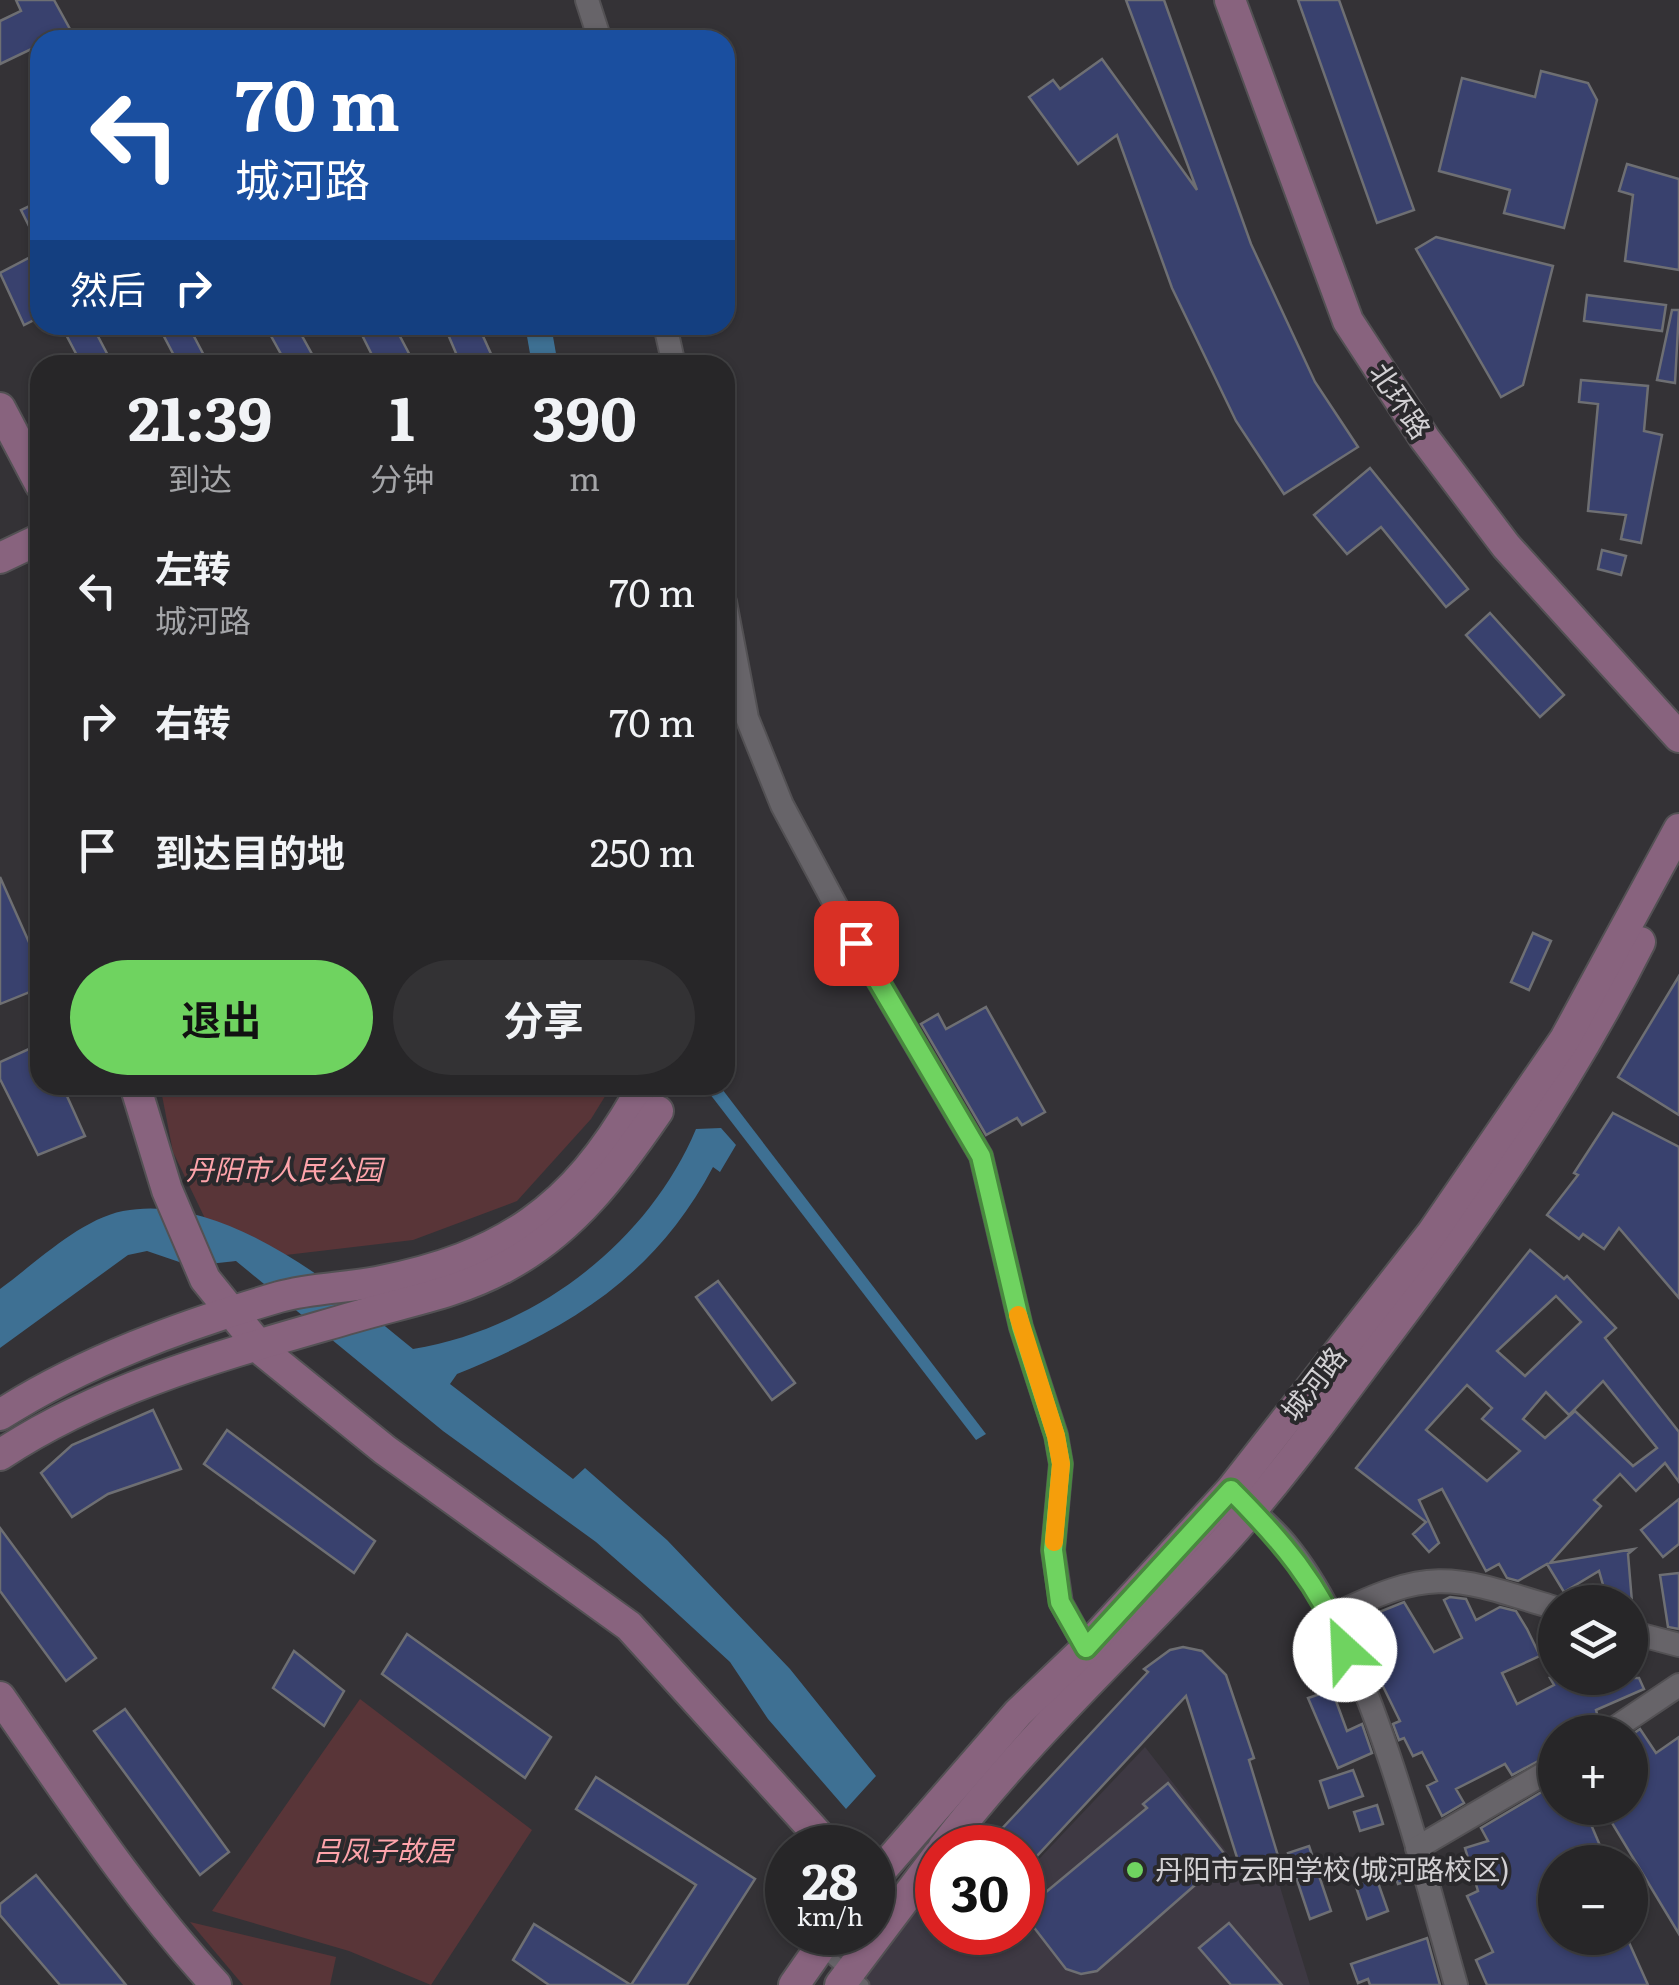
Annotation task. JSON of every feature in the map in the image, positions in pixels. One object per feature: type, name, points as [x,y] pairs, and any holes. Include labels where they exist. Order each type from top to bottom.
[{"type":"main road","name":"北环路","points":[[1230,0],[1348,321],[1425,439],[1506,546],[1679,738]]},
{"type":"main road","points":[[0,408],[30,465]]},
{"type":"main road","points":[[0,558],[30,544]]},
{"type":"main road","name":"城河路","points":[[895,1855],[1018,1713],[1241,1500],[1432,1234],[1565,1038],[1679,828]]},
{"type":"main road","name":"城河路","points":[[963,1825],[1421,1291],[1524,1144],[1608,1004],[1679,865]]},
{"type":"main road","points":[[138,1095],[172,1204],[205,1279],[258,1346],[384,1450],[629,1626],[809,1825]]},
{"type":"main road","points":[[0,1415],[38,1391],[104,1361],[275,1298],[452,1265],[496,1247],[540,1218],[594,1166],[648,1104],[612,1179],[547,1239],[506,1267],[458,1288],[314,1328],[131,1388],[44,1426],[0,1455]]},
{"type":"main road","points":[[0,1696],[109,1854],[164,1927],[216,1985]]},
{"type":"main road","points":[[848,1982],[915,1887]]},
{"type":"main road","points":[[794,1985],[815,1955]]},
{"type":"street","points":[[587,0],[597,30]]},
{"type":"street","points":[[735,655],[747,718],[782,804],[981,1156],[1021,1327],[1056,1436],[1061,1464],[1053,1550],[1060,1602],[1086,1648]]},
{"type":"street","points":[[1241,1500],[1286,1544],[1332,1616],[1416,1848],[1456,1985]]},
{"type":"street","points":[[1332,1616],[1378,1593],[1430,1578],[1471,1582],[1538,1603]]},
{"type":"street","points":[[1648,1637],[1679,1645]]},
{"type":"street","points":[[1634,1715],[1679,1685]]},
{"type":"street","points":[[1416,1848],[1538,1777]]},
{"type":"lane","points":[[833,1955],[848,1982]]},
{"type":"shaded area","name":"丹阳市云阳学校(城河路校区)","points":[[1145,1747],[1247,1878],[1273,1864],[1310,1985],[860,1985],[882,1955],[895,1955],[895,1938],[915,1911],[915,1955],[1045,1955],[1045,1853]]},
{"type":"green space","name":"丹阳市人民公园","points":[[162,1095],[606,1095],[591,1119],[517,1201],[413,1240],[226,1262],[173,1152]]},
{"type":"green space","name":"吕凤子故居","points":[[360,1699],[532,1830],[431,1985],[349,1951],[212,1911]]},
{"type":"green space","points":[[190,1922],[336,1957],[330,1985],[243,1985]]},
{"type":"water","points":[[527,335],[553,335],[556,355],[530,355]]},
{"type":"water","points":[[711,1095],[727,1095],[986,1434],[976,1440]]},
{"type":"water","points":[[721,1128],[736,1145],[720,1172],[713,1167],[690,1206],[636,1269],[571,1318],[457,1374],[450,1384],[573,1479],[585,1468],[667,1540],[790,1669],[876,1776],[846,1809],[768,1719],[730,1662],[668,1605],[596,1542],[443,1431],[236,1261],[191,1266],[147,1251],[128,1255],[0,1348],[0,1289],[90,1223],[123,1211],[162,1209],[201,1216],[279,1250],[352,1300],[413,1349],[458,1338],[544,1301],[582,1274],[649,1209],[696,1129]]},
{"type":"building","points":[[16,0],[54,0],[70,30],[30,30],[30,50],[0,64],[0,21],[21,11]]},
{"type":"building","points":[[1126,0],[1164,0],[1251,244],[1315,382],[1358,447],[1284,494],[1236,421],[1172,288],[1117,135],[1078,164],[1029,97],[1053,80],[1060,89],[1102,59],[1197,190]]},
{"type":"building","points":[[1298,0],[1339,0],[1414,210],[1377,223]]},
{"type":"building","points":[[1541,71],[1588,83],[1597,100],[1564,228],[1504,213],[1510,190],[1439,171],[1462,78],[1535,97]]},
{"type":"building","points":[[1627,164],[1679,179],[1679,270],[1625,261],[1633,195],[1619,191]]},
{"type":"building","points":[[30,206],[30,228],[21,210]]},
{"type":"building","points":[[1436,237],[1553,266],[1523,385],[1501,397],[1416,249]]},
{"type":"building","points":[[30,257],[30,322],[24,325],[0,273]]},
{"type":"building","points":[[1587,295],[1666,305],[1662,331],[1584,321]]},
{"type":"building","points":[[1672,310],[1679,310],[1675,383],[1657,380]]},
{"type":"building","points":[[66,335],[97,335],[108,355],[77,355]]},
{"type":"building","points":[[163,335],[193,335],[204,355],[174,355]]},
{"type":"building","points":[[270,335],[302,335],[312,355],[282,355]]},
{"type":"building","points":[[362,335],[399,335],[410,355],[372,355]]},
{"type":"building","points":[[448,335],[482,335],[492,355],[457,355]]},
{"type":"building","points":[[1581,380],[1648,386],[1644,431],[1662,435],[1641,543],[1621,539],[1626,515],[1588,511],[1598,404],[1579,402]]},
{"type":"building","points":[[1370,468],[1468,589],[1446,607],[1381,527],[1347,554],[1314,515]]},
{"type":"building","points":[[1602,550],[1626,556],[1621,575],[1598,569]]},
{"type":"building","points":[[1490,613],[1564,695],[1540,717],[1466,635]]},
{"type":"building","points":[[0,877],[30,944],[30,992],[0,1004]]},
{"type":"building","points":[[1533,933],[1551,941],[1529,990],[1511,982]]},
{"type":"building","points":[[1679,976],[1679,1115],[1618,1077]]},
{"type":"building","points":[[986,1007],[1045,1112],[1022,1125],[1017,1118],[986,1135],[921,1024],[938,1014],[946,1029]]},
{"type":"building","points":[[30,1048],[30,1095],[67,1095],[85,1136],[38,1155],[0,1079],[0,1062]]},
{"type":"building","points":[[1613,1113],[1679,1147],[1679,1298],[1619,1228],[1604,1249],[1583,1234],[1579,1239],[1547,1215],[1578,1175],[1574,1173]]},
{"type":"building","points":[[1530,1250],[1564,1279],[1567,1276],[1616,1328],[1605,1338],[1679,1432],[1679,1482],[1665,1463],[1636,1491],[1620,1474],[1594,1500],[1601,1506],[1550,1563],[1634,1549],[1628,1554],[1631,1585],[1603,1585],[1599,1571],[1576,1585],[1560,1585],[1547,1564],[1518,1581],[1507,1578],[1499,1564],[1486,1571],[1442,1489],[1419,1500],[1439,1543],[1429,1552],[1413,1534],[1426,1522],[1356,1468]],"holes":[[[1556,1296],[1581,1322],[1525,1376],[1497,1351]],[[1603,1381],[1657,1448],[1633,1466],[1575,1411],[1545,1438],[1523,1419],[1546,1392],[1569,1415]],[[1467,1385],[1492,1408],[1482,1419],[1520,1451],[1487,1481],[1426,1430]]]},
{"type":"building","points":[[718,1281],[795,1383],[772,1400],[696,1297]]},
{"type":"building","points":[[153,1410],[181,1469],[108,1494],[72,1517],[41,1473],[72,1445]]},
{"type":"building","points":[[227,1430],[375,1541],[354,1573],[204,1464]]},
{"type":"building","points":[[1679,1499],[1679,1544],[1663,1557],[1641,1530]]},
{"type":"building","points":[[0,1528],[96,1658],[66,1681],[0,1591]]},
{"type":"building","points":[[1679,1573],[1679,1629],[1668,1627],[1660,1575]]},
{"type":"building","points":[[1466,1599],[1476,1620],[1500,1607],[1516,1611],[1538,1652],[1538,1657],[1502,1673],[1517,1704],[1538,1693],[1630,1695],[1596,1710],[1597,1715],[1538,1715],[1538,1761],[1512,1775],[1505,1764],[1456,1789],[1464,1803],[1442,1816],[1427,1786],[1437,1781],[1422,1752],[1413,1756],[1404,1738],[1399,1740],[1393,1724],[1400,1721],[1352,1623],[1404,1602],[1434,1652],[1462,1638],[1444,1600]]},
{"type":"building","points":[[1322,1631],[1345,1681],[1337,1685],[1316,1634]]},
{"type":"building","points":[[407,1634],[551,1737],[525,1778],[382,1674]]},
{"type":"building","points":[[1183,1647],[1202,1651],[1226,1675],[1254,1758],[1249,1760],[1278,1856],[1240,1867],[1186,1696],[1045,1847],[1045,1825],[1005,1825],[1148,1672],[1144,1669],[1170,1650]]},
{"type":"building","points":[[294,1651],[344,1691],[324,1726],[273,1688]]},
{"type":"building","points":[[1332,1690],[1347,1731],[1362,1724],[1372,1753],[1338,1768],[1308,1698]]},
{"type":"building","points":[[125,1709],[229,1852],[200,1875],[94,1731]]},
{"type":"building","points":[[1679,1737],[1679,1934],[1648,1883],[1648,1845],[1625,1845],[1613,1825],[1648,1825],[1648,1741],[1656,1753]]},
{"type":"building","points":[[1353,1770],[1363,1796],[1329,1808],[1320,1781]]},
{"type":"building","points":[[596,1777],[755,1879],[687,1985],[631,1985],[696,1885],[576,1809]]},
{"type":"building","points":[[1168,1783],[1227,1857],[1097,1971],[1081,1974],[1066,1969],[1045,1942],[1045,1893],[1147,1808],[1143,1804]]},
{"type":"building","points":[[1538,1794],[1538,1825],[1591,1825],[1600,1845],[1538,1845],[1538,1955],[1635,1955],[1648,1985],[1487,1985],[1476,1960],[1493,1952],[1467,1896],[1478,1891],[1465,1848],[1488,1841],[1481,1828]]},
{"type":"building","points":[[1377,1805],[1383,1824],[1360,1831],[1354,1812]]},
{"type":"building","points":[[1309,1846],[1331,1911],[1310,1919],[1288,1853]]},
{"type":"building","points":[[1404,1857],[1411,1880],[1398,1884],[1390,1861]]},
{"type":"building","points":[[36,1875],[126,1985],[60,1985],[0,1915],[0,1904]]},
{"type":"building","points":[[1376,1877],[1388,1911],[1367,1919],[1355,1884]]},
{"type":"building","points":[[1229,1923],[1282,1985],[1231,1985],[1199,1948]]},
{"type":"building","points":[[534,1924],[631,1985],[549,1985],[513,1960]]},
{"type":"building","points":[[1427,1938],[1440,1985],[1370,1985],[1368,1979],[1358,1983],[1351,1964]]},
{"type":"slow traffic","points":[[1018,1315],[1061,1464],[1054,1542]]},
{"type":"place","name":"丹阳市云阳学校(城河路校区)","points":[[1135,1870]]},
{"type":"route","points":[[856,943],[981,1156],[1021,1327],[1056,1436],[1061,1464],[1053,1550],[1060,1602],[1086,1648],[1231,1490],[1286,1544],[1332,1616],[1345,1650]]}]
